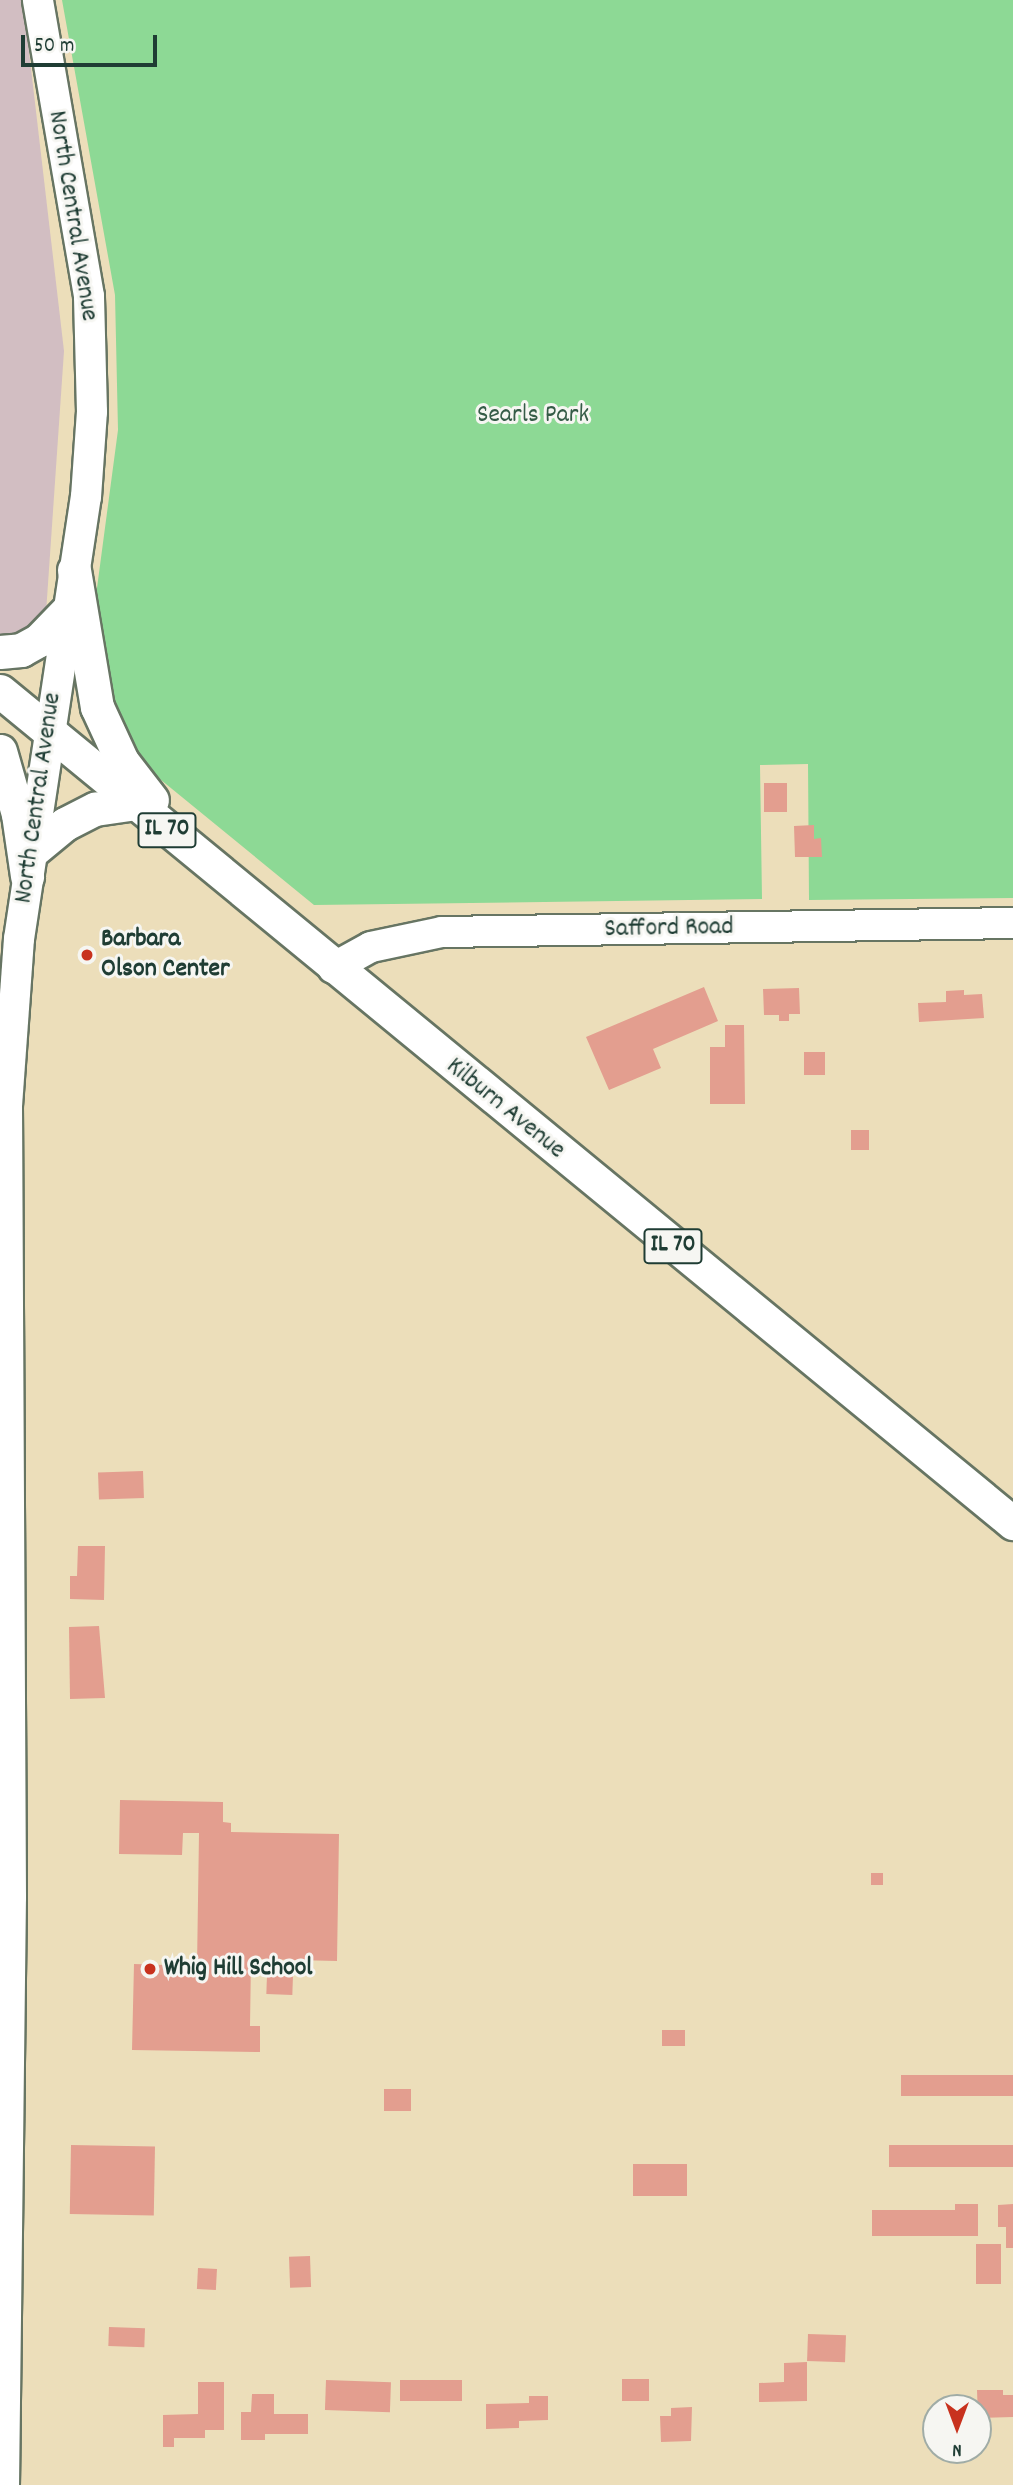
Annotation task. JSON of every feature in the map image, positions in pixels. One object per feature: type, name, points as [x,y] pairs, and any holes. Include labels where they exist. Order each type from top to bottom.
[{"type":"main road","name":"North Central Avenue","points":[[4,2485],[11,1897],[7,1106],[29,864],[74,570],[92,412],[89,296],[38,0]]},
{"type":"main road","points":[[74,570],[90,678],[109,738],[190,849]]},
{"type":"main road","points":[[0,652],[21,650],[39,640],[67,611]]},
{"type":"main road","name":"Kilburn Avenue","points":[[0,691],[333,968],[1013,1523]]},
{"type":"main road","points":[[0,751],[29,864]]},
{"type":"main road","points":[[29,864],[65,824],[95,809],[135,803]]},
{"type":"main road","name":"Safford Road","points":[[333,968],[371,947],[442,932],[1013,923]]},
{"type":"shaded area","points":[[0,0],[23,0],[64,351],[46,613],[25,637],[0,638]]},
{"type":"green space","name":"Searls Park","points":[[62,0],[1013,0],[1013,898],[809,900],[808,764],[760,765],[762,899],[314,905],[128,753],[91,633],[118,430],[115,295]]},
{"type":"building","points":[[764,783],[787,783],[787,812],[764,812]]},
{"type":"building","points":[[814,825],[814,839],[821,838],[822,857],[795,857],[794,826]]},
{"type":"building","points":[[704,987],[718,1021],[653,1049],[661,1068],[609,1090],[586,1037]]},
{"type":"building","points":[[799,988],[800,1014],[789,1014],[789,1021],[779,1021],[779,1015],[764,1015],[763,989]]},
{"type":"building","points":[[964,990],[964,995],[982,994],[984,1018],[919,1022],[918,1003],[946,1002],[946,991]]},
{"type":"building","points":[[725,1025],[744,1025],[745,1104],[710,1104],[710,1047],[725,1047]]},
{"type":"building","points":[[804,1052],[825,1052],[825,1075],[804,1075]]},
{"type":"building","points":[[851,1130],[869,1130],[869,1150],[851,1150]]},
{"type":"building","points":[[143,1471],[144,1498],[99,1500],[98,1473]]},
{"type":"building","points":[[78,1546],[105,1546],[104,1600],[70,1599],[70,1576],[77,1576]]},
{"type":"building","points":[[99,1626],[105,1698],[70,1699],[69,1627]]},
{"type":"building","points":[[120,1800],[223,1802],[223,1822],[231,1823],[231,1832],[339,1834],[337,1961],[251,1959],[250,2026],[260,2026],[260,2052],[132,2050],[134,1964],[197,1966],[199,1833],[183,1833],[182,1855],[119,1854]]},
{"type":"building","points":[[871,1873],[883,1873],[883,1885],[871,1885]]},
{"type":"building","points":[[267,1975],[293,1976],[292,1995],[266,1994]]},
{"type":"building","points":[[662,2030],[685,2030],[685,2046],[662,2046]]},
{"type":"building","points":[[901,2075],[1013,2075],[1013,2096],[901,2096]]},
{"type":"building","points":[[384,2089],[411,2089],[411,2111],[384,2111]]},
{"type":"building","points":[[71,2145],[155,2146],[154,2215],[70,2214]]},
{"type":"building","points":[[889,2145],[1013,2145],[1013,2167],[889,2167]]},
{"type":"building","points":[[633,2164],[687,2164],[687,2196],[633,2196]]},
{"type":"building","points":[[955,2204],[978,2204],[978,2236],[872,2236],[872,2210],[955,2210]]},
{"type":"building","points":[[1013,2204],[1013,2248],[1006,2248],[1006,2227],[998,2227],[998,2205]]},
{"type":"building","points":[[976,2244],[1001,2244],[1001,2284],[976,2284]]},
{"type":"building","points":[[310,2256],[311,2287],[290,2288],[289,2257]]},
{"type":"building","points":[[198,2268],[217,2269],[216,2290],[197,2289]]},
{"type":"building","points":[[109,2327],[145,2328],[144,2347],[108,2346]]},
{"type":"building","points":[[808,2334],[846,2335],[845,2362],[807,2361]]},
{"type":"building","points":[[807,2362],[807,2401],[759,2402],[759,2383],[784,2382],[784,2363]]},
{"type":"building","points":[[622,2379],[649,2379],[649,2401],[622,2401]]},
{"type":"building","points":[[326,2380],[391,2382],[390,2412],[325,2410]]},
{"type":"building","points":[[400,2380],[462,2380],[462,2401],[400,2401]]},
{"type":"building","points":[[198,2382],[224,2382],[224,2430],[205,2430],[205,2438],[174,2438],[174,2447],[163,2447],[163,2415],[198,2414]]},
{"type":"building","points":[[977,2390],[1003,2390],[1003,2395],[1013,2395],[1013,2417],[992,2418],[992,2394],[977,2394]]},
{"type":"building","points":[[252,2394],[274,2394],[274,2414],[308,2414],[308,2434],[265,2434],[265,2440],[241,2440],[241,2412],[251,2412]]},
{"type":"building","points":[[529,2396],[548,2396],[548,2420],[519,2421],[519,2428],[486,2429],[486,2404],[529,2403]]},
{"type":"building","points":[[692,2407],[691,2441],[661,2442],[660,2416],[671,2416],[671,2408]]},
{"type":"place","name":"Barbara Olson Center","points":[[87,955]]},
{"type":"place","name":"Whig Hill School","points":[[150,1969]]}]
